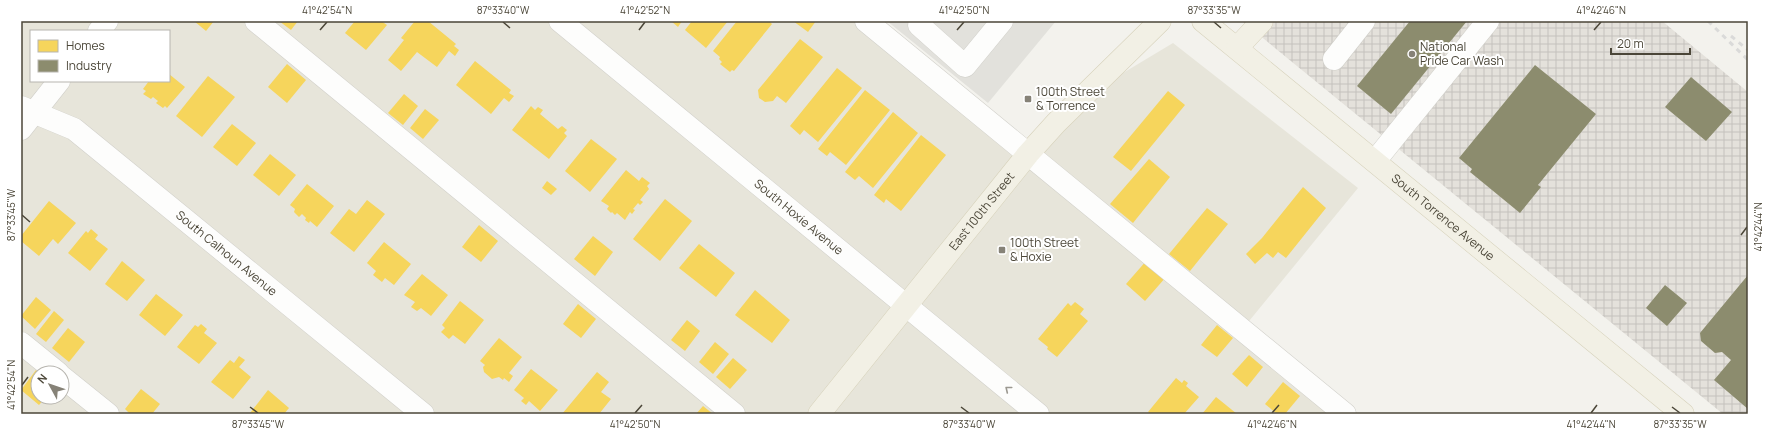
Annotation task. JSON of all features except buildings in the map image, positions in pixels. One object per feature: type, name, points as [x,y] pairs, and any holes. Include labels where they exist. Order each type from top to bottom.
[{"type":"main road","name":"East 100th Street","points":[[818,414],[1028,154],[1056,123],[1160,21]]},
{"type":"main road","name":"South Torrence Avenue","points":[[1203,21],[1683,414]]},
{"type":"main road","points":[[1237,48],[1262,21]]},
{"type":"street","points":[[100,30],[107,21]]},
{"type":"street","points":[[256,21],[734,414]]},
{"type":"street","name":"South Hoxie Avenue","points":[[560,21],[1038,414]]},
{"type":"street","points":[[866,21],[1345,414]]},
{"type":"street","points":[[922,21],[919,25],[965,66],[1002,21]]},
{"type":"street","points":[[1334,59],[1364,21]]},
{"type":"street","points":[[1375,161],[1488,21]]},
{"type":"street","points":[[25,116],[58,82]]},
{"type":"street","name":"South Calhoun Avenue","points":[[25,116],[74,129],[423,414]]},
{"type":"street","points":[[21,343],[48,365]]},
{"type":"street","points":[[70,383],[108,414]]},
{"type":"shaded area","points":[[21,21],[867,21],[1028,154],[1103,85],[1173,43],[1358,188],[1245,326],[1352,414],[21,414]]},
{"type":"shaded area","points":[[887,21],[1056,21],[988,103]]},
{"type":"shaded area","points":[[1242,21],[1662,21],[1748,92],[1748,414],[1723,414]]},
{"type":"railway","points":[[1708,21],[1748,60]]},
{"type":"railway","points":[[1731,36],[1748,50]]},
{"type":"place","name":"National Pride Car Wash","points":[[1412,54]]},
{"type":"place","name":"100th Street & Torrence","points":[[1028,99]]},
{"type":"place","name":"100th Street & Hoxie","points":[[1002,250]]}]
